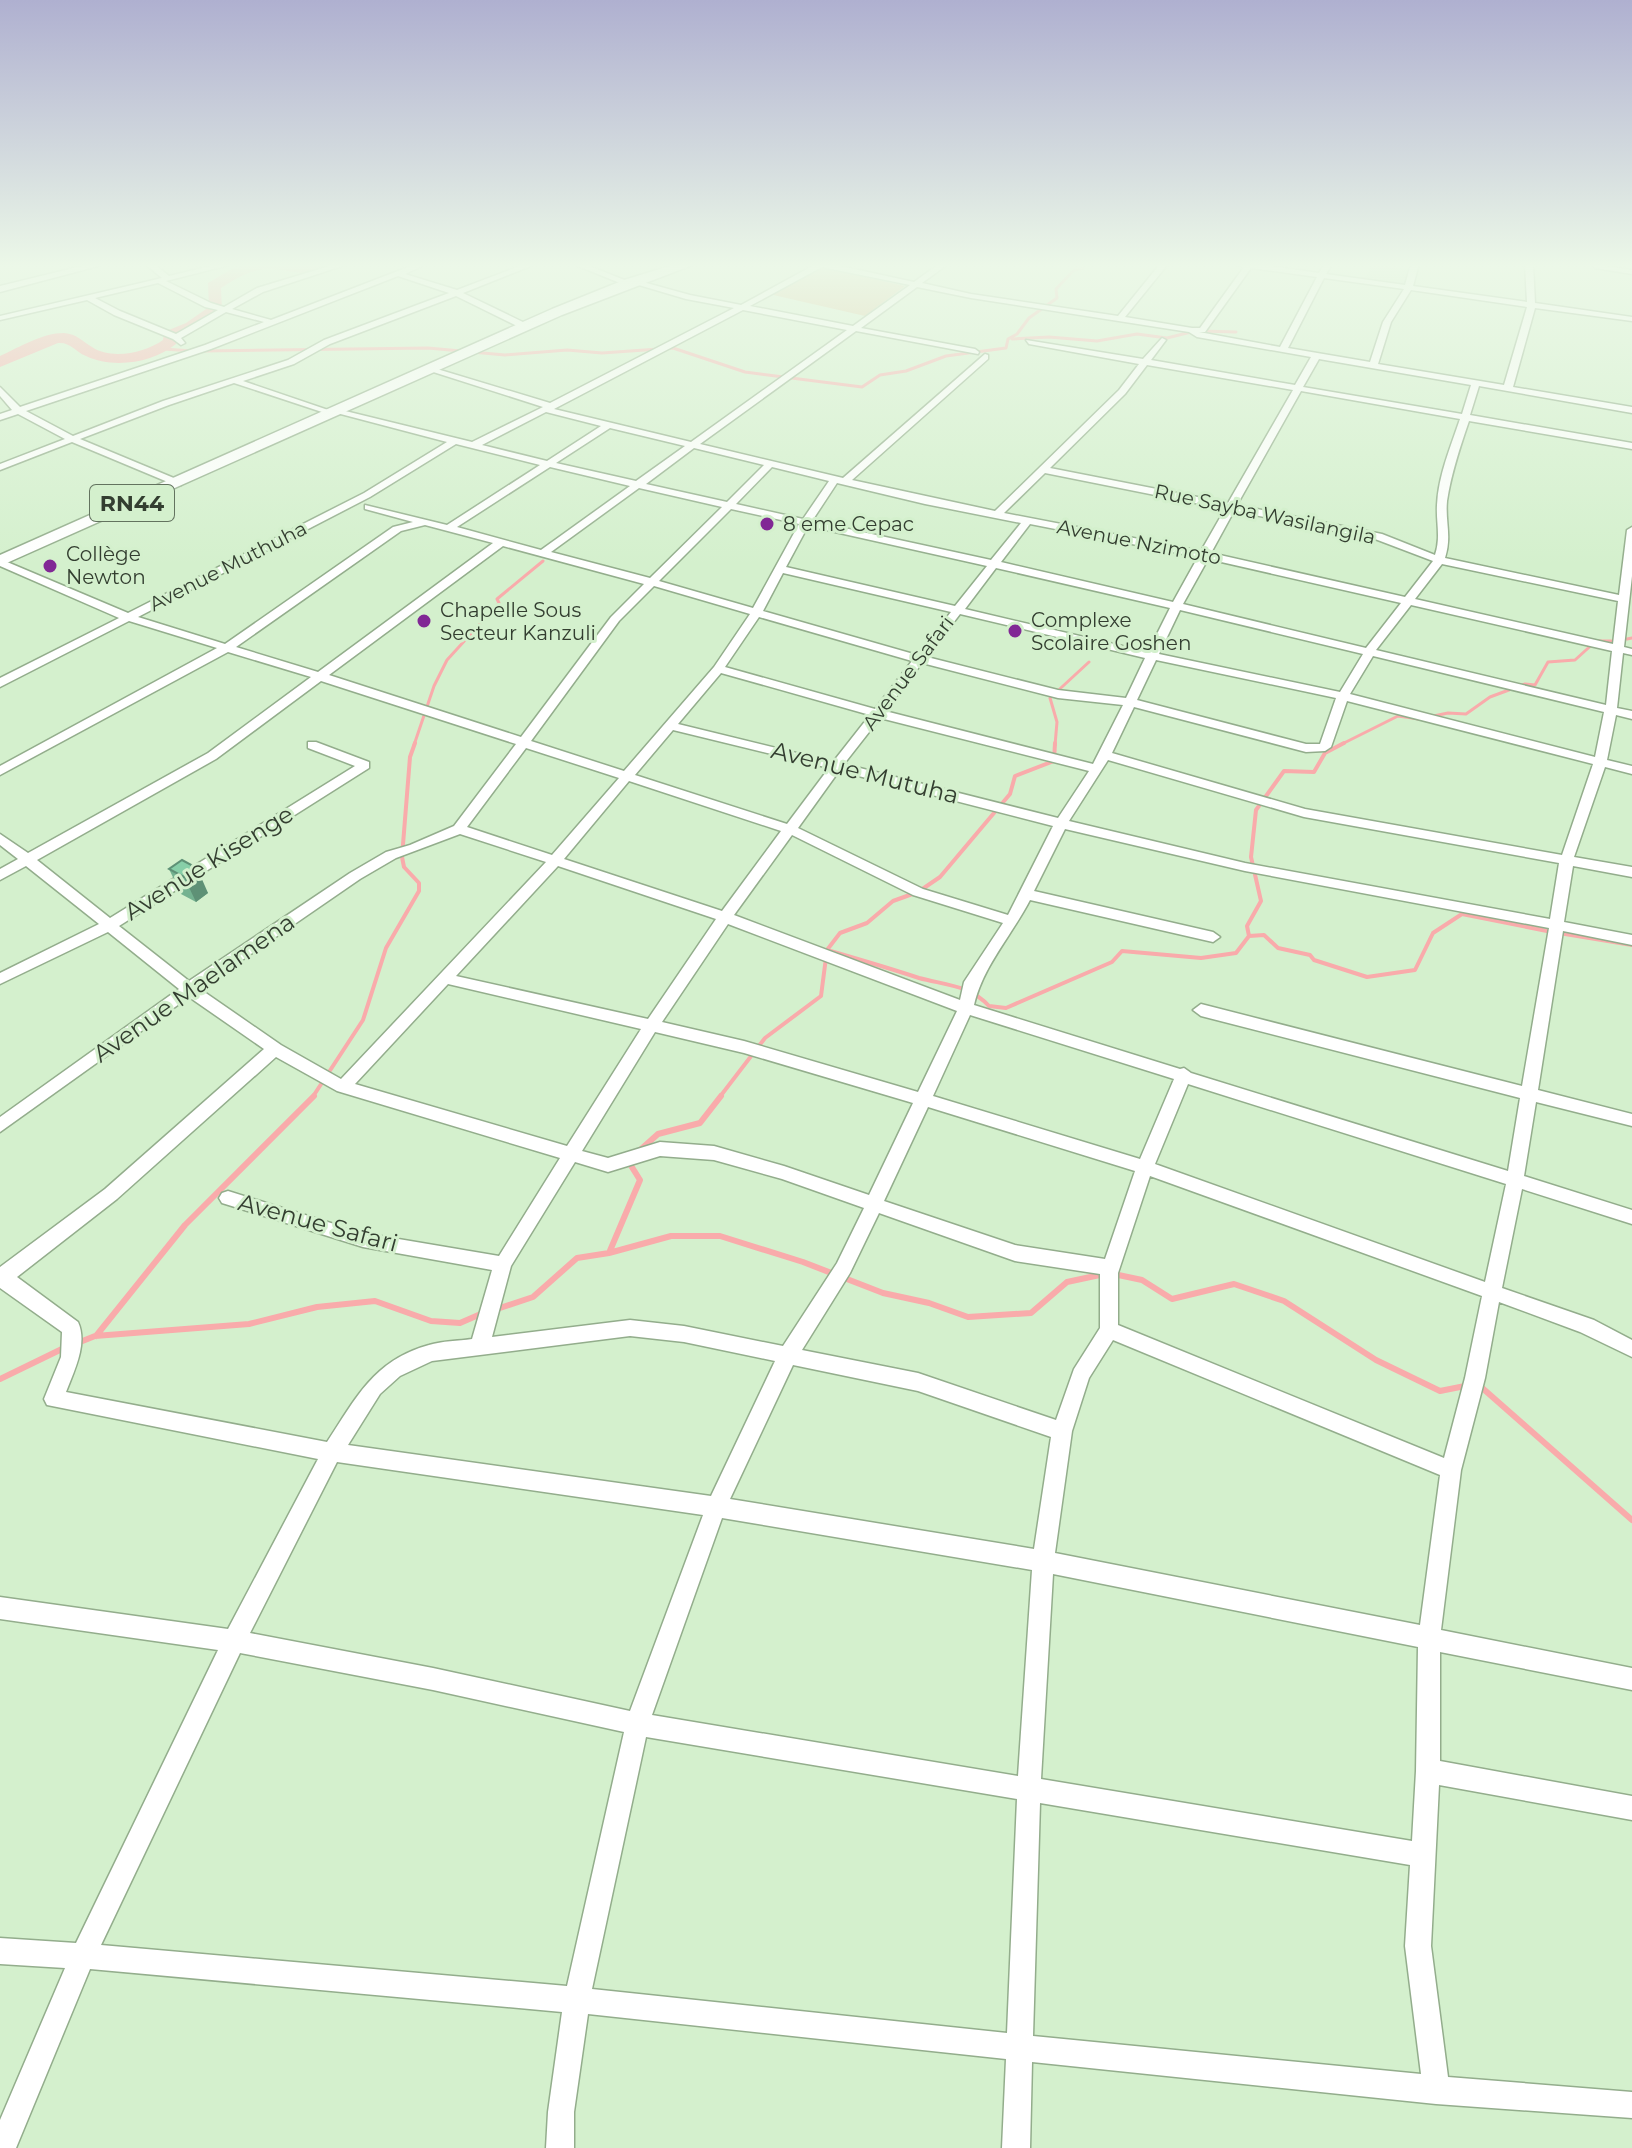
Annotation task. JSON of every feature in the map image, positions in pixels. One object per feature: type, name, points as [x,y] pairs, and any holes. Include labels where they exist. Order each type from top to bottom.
[{"type":"main road","name":"RN44","points":[[2,558],[178,483],[438,364]]},
{"type":"street","points":[[0,417],[156,364]]},
{"type":"street","points":[[0,467],[233,380],[284,364]]},
{"type":"street","points":[[472,446],[636,364]]},
{"type":"street","points":[[543,553],[807,364]]},
{"type":"street","points":[[332,1081],[443,978],[554,862],[718,669],[756,613],[805,523],[839,481],[976,364]]},
{"type":"street","points":[[997,515],[1045,470],[1146,364]]},
{"type":"street","points":[[1154,364],[1632,446]]},
{"type":"street","points":[[560,2148],[561,2112],[577,1998],[637,1724],[716,1507],[788,1355],[839,1275],[875,1204],[968,995],[1012,921],[1060,825],[1105,755],[1176,606],[1311,364]]},
{"type":"street","points":[[1363,364],[1632,410]]},
{"type":"street","points":[[1508,388],[1515,364]]},
{"type":"street","points":[[430,368],[549,409],[690,446]]},
{"type":"street","points":[[233,380],[332,412],[453,442],[995,564],[1632,715]]},
{"type":"street","points":[[369,507],[651,582],[919,659],[1055,693],[1130,702],[1306,748],[1325,747],[1343,696],[1370,651],[1439,560],[1445,542],[1442,504],[1447,480],[1476,383]]},
{"type":"street","points":[[0,390],[17,410],[72,439],[178,483]]},
{"type":"street","points":[[449,528],[607,426]]},
{"type":"street","name":"Avenue Muthuha","points":[[0,683],[367,495],[453,442]]},
{"type":"street","name":"Avenue Nzimoto","points":[[690,446],[997,515],[1205,555],[1408,599],[1626,651]]},
{"type":"street","points":[[769,465],[615,619],[459,829],[725,917],[826,956],[968,995],[1184,1074],[1632,1217]]},
{"type":"street","name":"Rue Sayba Wasilangila","points":[[1045,470],[1378,536],[1439,560],[1622,599]]},
{"type":"street","name":"Avenue Safari","points":[[480,1345],[503,1264],[652,1025],[725,917],[838,764],[1028,520]]},
{"type":"street","points":[[0,771],[228,647],[397,529],[425,522]]},
{"type":"street","points":[[1436,2091],[1418,1946],[1428,1771],[1429,1637],[1451,1470],[1473,1384],[1515,1180],[1567,859],[1600,762],[1626,651],[1622,599],[1632,530]]},
{"type":"street","points":[[0,875],[212,756],[500,543]]},
{"type":"street","points":[[2,558],[127,617],[792,830],[918,892],[1012,921]]},
{"type":"street","points":[[781,569],[1152,656],[1343,696],[1632,770]]},
{"type":"street","points":[[718,669],[1097,769]]},
{"type":"street","name":"Avenue Mutuha","points":[[669,725],[838,764],[1060,825],[1253,868],[1632,940]]},
{"type":"street","name":"Avenue Kisenge","points":[[0,979],[110,925],[365,765],[312,745]]},
{"type":"street","points":[[1105,755],[1304,813],[1632,872]]},
{"type":"street","name":"Avenue Maelamena","points":[[0,1126],[189,989],[355,876],[391,855],[459,829]]},
{"type":"street","points":[[0,838],[189,989],[275,1049],[332,1081],[608,1165],[660,1149],[714,1153],[1015,1253],[1111,1268]]},
{"type":"street","points":[[1026,894],[1213,937]]},
{"type":"street","points":[[443,978],[764,1052],[1145,1167],[1587,1326],[1632,1349]]},
{"type":"street","points":[[1201,1010],[1632,1120]]},
{"type":"street","points":[[275,1049],[111,1194],[1,1277],[71,1328],[70,1357],[54,1399],[332,1452],[716,1507],[1043,1561],[1632,1679]]},
{"type":"street","points":[[1016,2148],[1029,1787],[1043,1561],[1062,1431],[1081,1375],[1109,1330],[1111,1268],[1145,1167],[1184,1074]]},
{"type":"street","name":"Avenue Safari","points":[[228,1198],[363,1240],[503,1264]]},
{"type":"street","points":[[2,2148],[83,1955],[234,1641],[332,1452],[373,1388],[393,1370],[430,1353],[630,1328],[684,1334],[918,1382],[1062,1431]]},
{"type":"street","points":[[1109,1330],[1451,1470]]},
{"type":"street","points":[[0,1608],[234,1641],[433,1679],[637,1724],[1424,1855]]},
{"type":"street","points":[[1428,1771],[1632,1808]]},
{"type":"street","points":[[0,1951],[83,1955],[577,1998],[1436,2091],[1632,2105]]},
{"type":"building","points":[[182,860],[197,868],[184,877],[169,869]]},
{"type":"waterway","points":[[722,364],[745,372],[862,387],[880,375],[924,364]]},
{"type":"waterway","points":[[414,745],[434,686],[447,660],[499,603],[497,599],[543,561]]},
{"type":"waterway","points":[[1627,639],[1632,638]]},
{"type":"waterway","points":[[1344,743],[1398,716],[1419,719],[1448,713],[1466,714],[1490,697],[1525,684],[1535,685],[1548,662],[1575,660],[1596,641],[1617,641]]},
{"type":"waterway","points":[[1055,745],[1057,722],[1050,698],[1089,662]]},
{"type":"waterway","points":[[312,1098],[363,1020],[386,948],[419,891],[419,883],[404,867],[402,857],[410,757],[415,743]]},
{"type":"waterway","points":[[827,950],[840,933],[867,923],[893,901],[918,892],[940,877],[1010,794],[1015,776],[1054,761],[1055,743]]},
{"type":"waterway","points":[[1249,936],[1247,926],[1261,901],[1251,857],[1256,810],[1284,771],[1314,772],[1325,753],[1344,743]]},
{"type":"waterway","points":[[1340,745],[1344,743]]},
{"type":"waterway","points":[[1249,936],[1264,935],[1278,948],[1310,955],[1314,960],[1367,977],[1415,970],[1433,933],[1462,914],[1552,932]]},
{"type":"waterway","points":[[1559,933],[1632,945]]},
{"type":"waterway","points":[[827,950],[957,987],[974,994],[989,1006],[1006,1008],[1112,962],[1122,951],[1201,958],[1236,953],[1249,936]]},
{"type":"waterway","points":[[719,1098],[765,1038],[821,996],[827,950]]},
{"type":"waterway","points":[[639,1151],[658,1134],[700,1123],[721,1096]]},
{"type":"waterway","points":[[96,1336],[185,1225],[312,1098]]},
{"type":"waterway","points":[[609,1253],[640,1180],[630,1164],[633,1160]]},
{"type":"waterway","points":[[609,1253],[671,1236],[720,1236],[803,1262],[883,1293],[929,1303],[968,1317],[1031,1313],[1067,1282],[1109,1273],[1142,1280],[1172,1299],[1234,1284],[1284,1301],[1376,1360],[1440,1391],[1470,1385]]},
{"type":"waterway","points":[[497,1309],[533,1297],[577,1258],[609,1253]]},
{"type":"waterway","points":[[96,1336],[249,1324],[317,1307],[375,1301],[431,1321],[460,1323],[483,1313]]},
{"type":"waterway","points":[[75,1344],[96,1336]]},
{"type":"waterway","points":[[0,1379],[66,1347]]},
{"type":"waterway","points":[[1480,1386],[1632,1520]]},
{"type":"place","name":"8 eme Cepac","points":[[767,524]]},
{"type":"place","name":"Collège Newton","points":[[50,566]]},
{"type":"place","name":"Chapelle Sous Secteur Kanzuli","points":[[424,621]]},
{"type":"place","name":"Complexe Scolaire Goshen","points":[[1015,631]]}]
